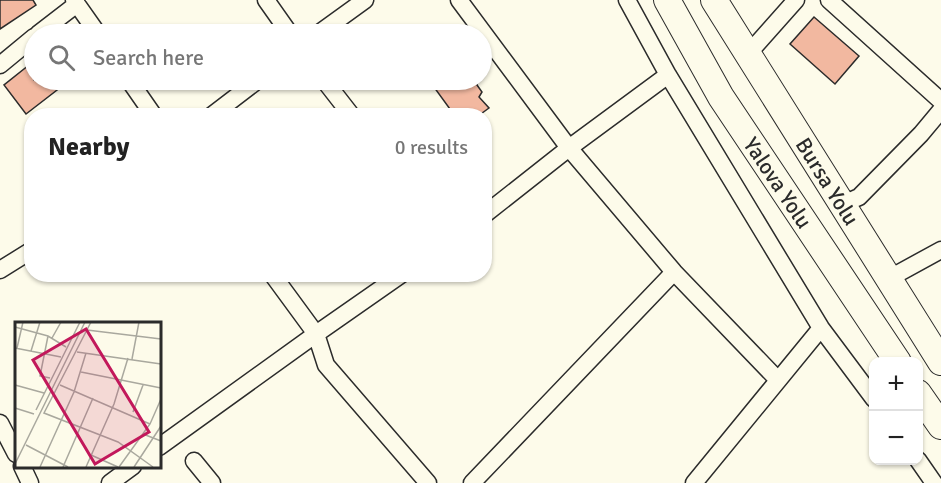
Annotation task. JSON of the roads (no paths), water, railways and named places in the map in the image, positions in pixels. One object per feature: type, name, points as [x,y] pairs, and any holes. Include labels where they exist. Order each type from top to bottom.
[{"type":"highway","name":"Yalova Yolu","points":[[667,0],[721,97],[895,357]]},
{"type":"highway","name":"Bursa Yolu","points":[[714,0],[941,362]]},
{"type":"highway","points":[[923,400],[941,426]]},
{"type":"street","points":[[266,0],[283,24]]},
{"type":"street","points":[[332,24],[365,0]]},
{"type":"street","points":[[459,0],[477,24]]},
{"type":"street","points":[[627,0],[668,75],[821,328],[869,394]]},
{"type":"street","points":[[748,54],[796,0]]},
{"type":"street","points":[[829,0],[941,101]]},
{"type":"street","points":[[50,24],[75,2],[91,24]]},
{"type":"street","points":[[492,44],[569,148],[674,272],[778,381]]},
{"type":"street","points":[[0,65],[24,45]]},
{"type":"street","points":[[492,209],[668,75]]},
{"type":"street","points":[[136,90],[148,108]]},
{"type":"street","points":[[221,108],[245,90]]},
{"type":"street","points":[[332,90],[346,108]]},
{"type":"street","points":[[843,204],[859,197],[921,134],[941,110]]},
{"type":"street","points":[[888,279],[941,250]]},
{"type":"street","points":[[0,270],[24,255]]},
{"type":"street","points":[[472,483],[674,272]]},
{"type":"street","points":[[278,282],[316,333],[326,365],[428,483]]},
{"type":"street","points":[[160,446],[390,282]]},
{"type":"street","points":[[694,483],[821,328]]},
{"type":"street","points":[[0,423],[4,441],[15,453]]},
{"type":"street","points":[[194,461],[212,483]]},
{"type":"street","points":[[921,465],[933,483]]},
{"type":"street","points":[[23,468],[30,483]]},
{"type":"street","points":[[110,483],[130,468]]}]
